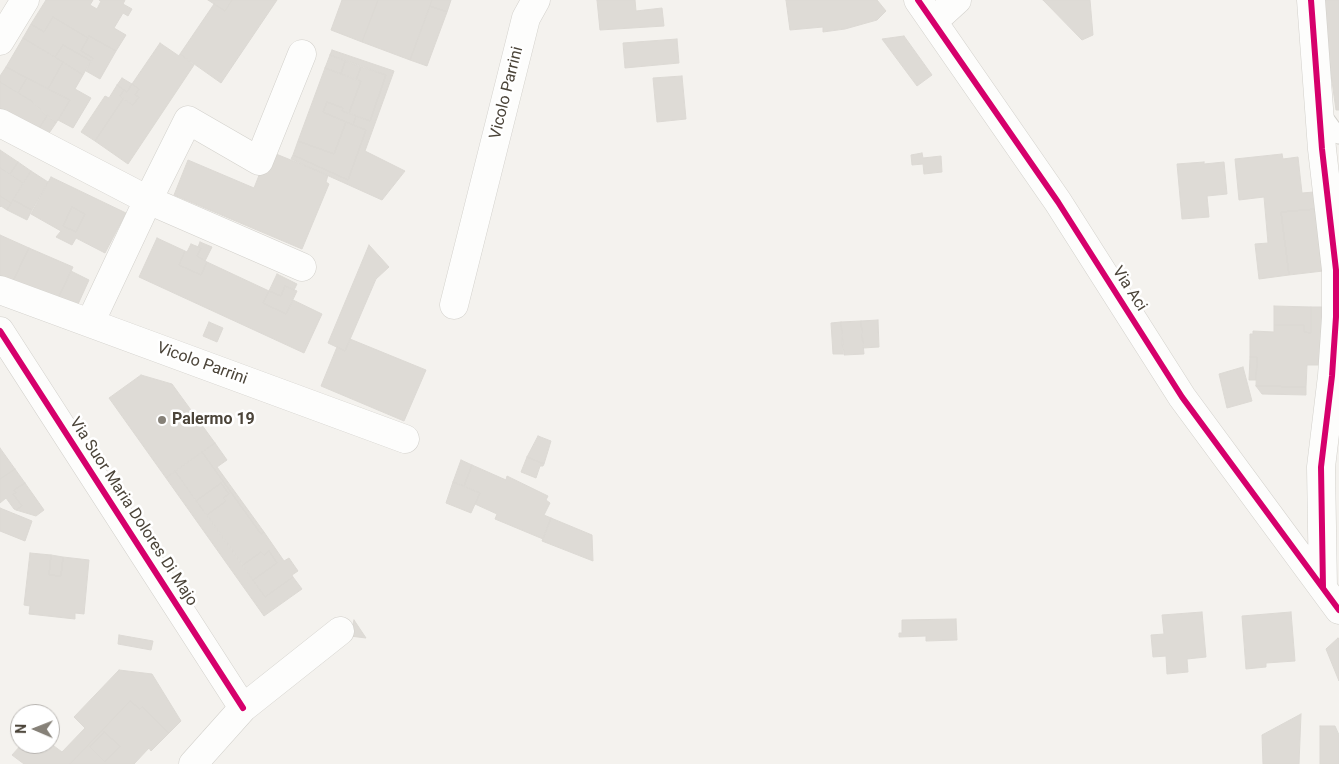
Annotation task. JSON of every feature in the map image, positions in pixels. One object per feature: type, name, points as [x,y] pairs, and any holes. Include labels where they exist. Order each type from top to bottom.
[{"type":"street","points":[[0,41],[25,0]]},
{"type":"street","name":"Vicolo Parrini","points":[[454,305],[526,18],[536,0]]},
{"type":"street","points":[[926,10],[957,0]]},
{"type":"street","points":[[1311,0],[1322,149],[1336,270],[1336,317],[1332,376],[1321,467],[1323,588]]},
{"type":"street","name":"Via Aci","points":[[926,10],[1058,202],[1182,397],[1339,610]]},
{"type":"street","points":[[90,323],[188,120],[259,161],[302,54]]},
{"type":"street","points":[[0,123],[148,200],[302,267]]},
{"type":"street","name":"Vicolo Parrini","points":[[0,290],[405,439]]},
{"type":"street","name":"Via Suor Maria Dolores Di Majo","points":[[0,331],[243,708]]},
{"type":"street","points":[[193,764],[243,708],[340,631]]},
{"type":"lane","points":[[1320,109],[1339,136]]},
{"type":"building","points":[[46,0],[93,0],[90,5],[97,9],[101,1],[99,0],[125,0],[123,4],[132,9],[128,16],[123,13],[114,28],[126,35],[116,51],[89,36],[88,38],[53,17],[44,32],[31,24]]},
{"type":"building","points":[[208,0],[232,0],[225,11]]},
{"type":"building","points":[[232,0],[277,0],[221,83],[180,54],[214,4],[225,11]]},
{"type":"building","points":[[342,0],[378,0],[362,42],[331,30]]},
{"type":"building","points":[[378,0],[432,0],[410,60],[362,42]]},
{"type":"building","points":[[432,0],[451,0],[447,12],[430,6]]},
{"type":"building","points":[[597,0],[635,0],[636,11],[662,8],[664,26],[600,30]]},
{"type":"building","points":[[786,0],[877,0],[886,11],[877,20],[845,29],[823,32],[823,27],[790,30]]},
{"type":"building","points":[[1043,0],[1090,0],[1093,35],[1082,40]]},
{"type":"building","points":[[1324,0],[1339,0],[1339,110],[1336,110],[1324,24]]},
{"type":"building","points":[[430,6],[447,12],[427,66],[410,60]]},
{"type":"building","points":[[53,17],[88,38],[81,51],[93,58],[91,61],[63,45],[55,57],[23,38],[31,24],[44,32]]},
{"type":"building","points":[[89,36],[116,51],[100,79],[86,71],[93,58],[81,51]]},
{"type":"building","points":[[904,36],[932,75],[917,86],[882,39]]},
{"type":"building","points":[[23,38],[63,62],[48,89],[6,67]]},
{"type":"building","points":[[677,39],[679,63],[625,68],[623,43]]},
{"type":"building","points":[[160,43],[179,56],[180,54],[194,65],[128,164],[95,141],[123,99],[133,105],[139,97],[135,95],[139,89],[132,84]]},
{"type":"building","points":[[63,45],[91,61],[83,75],[55,57]]},
{"type":"building","points":[[332,50],[394,71],[365,151],[405,171],[382,200],[291,159],[293,155],[348,180],[366,130],[353,125],[356,116],[370,121],[386,75],[330,55]]},
{"type":"building","points":[[330,55],[345,61],[341,74],[325,68]]},
{"type":"building","points":[[345,61],[361,67],[356,80],[341,74]]},
{"type":"building","points":[[63,62],[83,75],[75,89],[91,98],[73,128],[58,120],[70,100],[48,89]]},
{"type":"building","points":[[6,67],[27,78],[18,93],[0,82],[0,76]]},
{"type":"building","points":[[361,67],[386,75],[370,121],[349,113],[361,81],[356,80]]},
{"type":"building","points":[[325,68],[361,81],[349,113],[342,111],[343,108],[327,102],[323,112],[346,122],[334,154],[298,141]]},
{"type":"building","points":[[682,76],[686,119],[657,122],[653,78]]},
{"type":"building","points":[[27,78],[70,100],[56,123],[30,100],[18,93]]},
{"type":"building","points":[[122,78],[132,84],[127,92],[117,85]]},
{"type":"building","points":[[0,82],[30,100],[47,116],[36,133],[0,110]]},
{"type":"building","points":[[132,84],[139,89],[135,95],[139,97],[133,105],[120,96],[124,90],[127,92]]},
{"type":"building","points":[[117,85],[124,90],[120,96],[123,99],[95,141],[81,132],[105,96],[109,98]]},
{"type":"building","points":[[327,102],[343,108],[342,111],[356,116],[353,125],[323,112]]},
{"type":"building","points":[[47,116],[56,123],[45,139],[36,133]]},
{"type":"building","points":[[346,122],[366,130],[348,180],[293,155],[298,141],[334,154]]},
{"type":"building","points":[[0,150],[18,162],[10,174],[0,168]]},
{"type":"building","points":[[271,152],[328,175],[326,182],[329,184],[302,249],[174,195],[188,160],[254,188],[267,155]]},
{"type":"building","points":[[922,153],[923,158],[941,156],[942,172],[924,174],[923,164],[912,165],[911,155]]},
{"type":"building","points":[[1282,154],[1283,159],[1298,157],[1302,193],[1314,192],[1316,209],[1281,212],[1289,275],[1259,279],[1255,244],[1268,243],[1264,197],[1239,200],[1235,159]]},
{"type":"building","points":[[18,162],[31,171],[23,183],[10,174]]},
{"type":"building","points":[[1204,162],[1204,164],[1224,162],[1227,194],[1207,196],[1209,217],[1182,219],[1177,164]]},
{"type":"building","points":[[0,168],[23,183],[11,203],[0,196]]},
{"type":"building","points":[[31,171],[48,182],[32,210],[13,200]]},
{"type":"building","points":[[51,177],[126,213],[105,253],[76,238],[72,245],[56,237],[61,231],[31,214]],"holes":[[[72,207],[85,214],[76,232],[63,226]]]},
{"type":"building","points":[[0,196],[11,203],[7,210],[0,207]]},
{"type":"building","points":[[13,200],[32,210],[27,220],[7,210]]},
{"type":"building","points":[[72,207],[85,214],[76,232],[63,226]]},
{"type":"building","points":[[1316,209],[1323,271],[1289,275],[1281,212]]},
{"type":"building","points":[[0,235],[29,248],[10,287],[0,283]]},
{"type":"building","points":[[157,238],[185,251],[179,265],[201,275],[207,262],[269,291],[263,303],[286,314],[293,300],[322,314],[304,353],[139,277]]},
{"type":"building","points":[[200,242],[212,247],[205,261],[197,256],[201,248],[198,247]]},
{"type":"building","points":[[191,244],[201,248],[197,256],[207,262],[201,275],[179,265],[185,251],[187,252]]},
{"type":"building","points":[[369,245],[389,267],[376,279],[345,351],[328,343]]},
{"type":"building","points":[[29,248],[73,267],[54,307],[10,287]]},
{"type":"building","points":[[71,271],[89,280],[74,313],[55,305]]},
{"type":"building","points":[[277,274],[297,284],[294,290],[285,286],[281,296],[269,291]]},
{"type":"building","points":[[285,286],[297,291],[286,314],[263,303],[269,291],[281,296]]},
{"type":"building","points":[[1274,306],[1311,307],[1311,333],[1304,332],[1304,325],[1274,325]]},
{"type":"building","points":[[1311,307],[1325,307],[1324,365],[1307,365],[1306,387],[1256,386],[1257,357],[1250,357],[1250,334],[1253,334],[1253,331],[1274,332],[1274,325],[1304,325],[1304,332],[1311,333]]},
{"type":"building","points":[[878,320],[879,347],[863,348],[861,321]]},
{"type":"building","points":[[861,321],[864,354],[844,355],[841,322]]},
{"type":"building","points":[[209,322],[223,328],[217,342],[203,336]]},
{"type":"building","points":[[841,322],[843,354],[833,354],[831,323]]},
{"type":"building","points":[[350,339],[426,370],[404,421],[321,386],[337,347],[345,351]]},
{"type":"building","points":[[1250,357],[1257,357],[1256,380],[1249,380]]},
{"type":"building","points":[[1243,367],[1252,401],[1227,408],[1219,374]]},
{"type":"building","name":"Palermo 19","points":[[141,375],[172,384],[215,443],[166,478],[109,398]]},
{"type":"building","points":[[1256,386],[1306,387],[1306,395],[1262,394]]},
{"type":"building","points":[[538,436],[551,441],[544,464],[527,457]]},
{"type":"building","points":[[215,443],[227,460],[217,467],[264,532],[261,534],[202,452]]},
{"type":"building","points":[[0,448],[15,469],[0,479]]},
{"type":"building","points":[[202,452],[261,534],[264,532],[284,561],[289,558],[298,571],[292,575],[293,577],[265,597],[253,580],[277,563],[269,551],[264,555],[261,552],[243,565],[207,515],[226,501],[223,498],[229,494],[221,483],[196,501],[175,471]]},
{"type":"building","points":[[527,457],[544,464],[540,466],[536,478],[521,472]]},
{"type":"building","points":[[461,460],[472,465],[464,486],[453,482]]},
{"type":"building","points":[[472,465],[506,480],[507,476],[548,496],[546,500],[550,503],[544,515],[551,518],[543,539],[495,519],[497,514],[475,504],[480,493],[464,486]]},
{"type":"building","points":[[15,469],[25,483],[14,490],[16,493],[13,494],[22,506],[16,510],[6,498],[0,503],[0,479]]},
{"type":"building","points":[[175,471],[265,597],[293,577],[302,589],[264,616],[166,478]]},
{"type":"building","points":[[453,482],[480,493],[471,513],[446,503]]},
{"type":"building","points":[[25,483],[44,510],[36,516],[16,510],[22,506],[13,494],[16,493],[14,490]]},
{"type":"building","points":[[221,483],[229,494],[223,498],[226,501],[207,515],[196,501]]},
{"type":"building","points":[[0,508],[32,521],[25,541],[0,531]]},
{"type":"building","points":[[551,518],[592,535],[593,561],[542,541]]},
{"type":"building","points":[[269,551],[277,563],[253,580],[243,565],[261,552],[264,555]]},
{"type":"building","points":[[30,553],[51,555],[49,575],[61,576],[63,557],[89,560],[84,614],[75,613],[75,619],[29,614],[30,606],[24,605]]},
{"type":"building","points":[[51,555],[63,557],[61,576],[49,575]]},
{"type":"building","points":[[1202,612],[1206,657],[1187,659],[1188,672],[1167,674],[1166,656],[1153,657],[1151,635],[1164,634],[1162,615]]},
{"type":"building","points":[[1291,612],[1295,661],[1266,663],[1266,667],[1246,669],[1242,616]]},
{"type":"building","points":[[956,619],[957,640],[926,641],[926,636],[899,637],[899,633],[902,633],[902,620]]},
{"type":"building","points":[[354,620],[366,638],[350,636]]},
{"type":"building","points":[[119,635],[153,641],[151,650],[118,644]]},
{"type":"building","points":[[1339,639],[1339,681],[1326,649]]},
{"type":"building","points":[[119,670],[152,674],[181,721],[169,733],[142,707],[140,709],[130,701],[70,764],[24,764],[12,755],[60,754],[60,750],[62,752],[85,728],[74,717]]},
{"type":"building","points":[[130,701],[140,709],[142,707],[169,733],[151,751],[149,748],[134,764],[70,764]],"holes":[[[104,732],[120,746],[105,762],[90,747]]]},
{"type":"building","points":[[1301,714],[1299,764],[1263,764],[1262,735]]},
{"type":"building","points":[[1320,726],[1335,726],[1339,735],[1339,764],[1320,764]]},
{"type":"building","points":[[104,732],[120,746],[105,762],[90,747]]},
{"type":"cycle path","points":[[918,0],[1058,202],[1182,397],[1339,610]]},
{"type":"cycle path","points":[[1311,0],[1322,149],[1336,270],[1336,317],[1332,376],[1321,467],[1323,588]]},
{"type":"cycle path","points":[[0,331],[243,708]]},
{"type":"place","name":"Palermo 19","points":[[162,420]]}]
